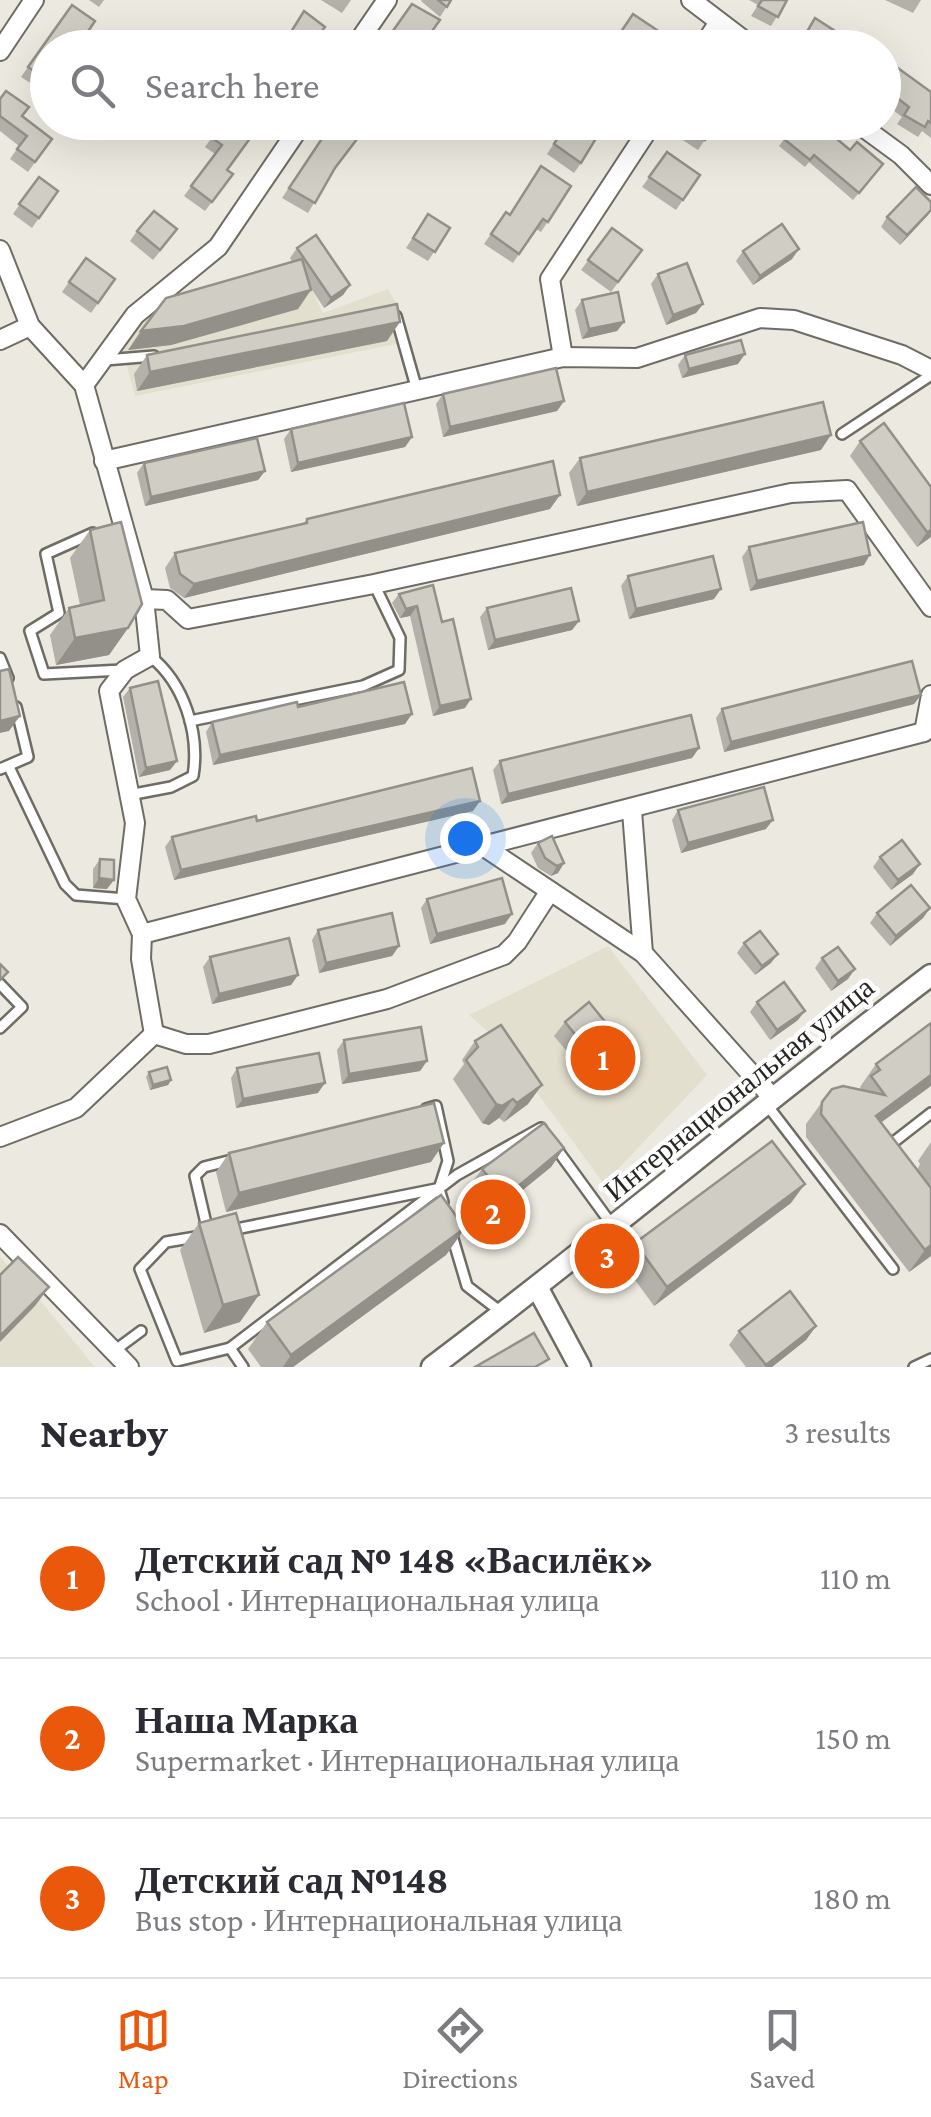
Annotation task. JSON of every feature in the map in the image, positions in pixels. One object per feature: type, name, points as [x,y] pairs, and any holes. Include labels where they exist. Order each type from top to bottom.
[{"type":"street","points":[[0,51],[34,0]]},
{"type":"street","points":[[366,30],[387,0]]},
{"type":"street","points":[[692,0],[730,30]]},
{"type":"street","points":[[714,30],[719,22]]},
{"type":"street","points":[[84,385],[135,314],[218,247],[291,140]]},
{"type":"street","points":[[564,356],[550,279],[641,140]]},
{"type":"street","points":[[880,140],[931,185]]},
{"type":"street","points":[[0,250],[30,326],[84,385],[144,598],[150,656],[125,670],[109,691],[135,823],[126,899],[142,934],[154,1034]]},
{"type":"street","points":[[104,461],[564,356],[637,358],[760,318],[794,320],[902,355],[931,372]]},
{"type":"street","points":[[0,340],[30,326]]},
{"type":"street","points":[[144,598],[167,600],[188,619],[374,584],[791,493],[847,490],[929,600]]},
{"type":"street","points":[[142,934],[632,811],[924,732],[931,694]]},
{"type":"street","points":[[632,811],[642,952]]},
{"type":"street","points":[[486,848],[642,952],[768,1099]]},
{"type":"street","points":[[154,1034],[186,1044],[209,1044],[419,989],[504,954],[518,942],[550,891]]},
{"type":"street","name":"Интернациональная улица","points":[[432,1367],[614,1227],[768,1099],[931,975]]},
{"type":"street","points":[[0,1137],[76,1108],[154,1034]]},
{"type":"street","points":[[0,1234],[130,1367]]},
{"type":"street","points":[[537,1287],[580,1367]]},
{"type":"lane","points":[[376,314],[394,310],[417,390]]},
{"type":"lane","points":[[102,360],[172,353]]},
{"type":"lane","points":[[842,434],[931,372]]},
{"type":"lane","points":[[121,521],[46,554],[59,614],[30,631],[44,674],[125,670]]},
{"type":"lane","points":[[190,721],[363,686],[399,670],[400,638],[374,584]]},
{"type":"lane","points":[[130,795],[170,787],[193,776],[190,721],[168,670],[150,656]]},
{"type":"lane","points":[[0,658],[28,757],[4,768],[65,884],[76,894],[126,899]]},
{"type":"lane","points":[[0,984],[22,1007],[0,1028]]},
{"type":"lane","points":[[768,1099],[893,1269]]},
{"type":"lane","points":[[416,1112],[436,1106],[448,1160],[439,1188],[467,1286],[504,1313]]},
{"type":"lane","points":[[896,1164],[884,1150],[931,1113]]},
{"type":"lane","points":[[439,1188],[166,1242],[140,1269],[178,1361],[230,1348],[439,1188],[540,1126],[614,1227]]},
{"type":"lane","points":[[209,1234],[195,1176],[204,1167],[242,1157]]},
{"type":"lane","points":[[114,1351],[141,1331]]},
{"type":"lane","points":[[230,1348],[244,1367]]},
{"type":"lane","points":[[914,1367],[931,1360]]},
{"type":"shaded area","points":[[302,269],[323,313],[388,289],[403,315],[406,342],[135,396],[121,345],[138,317]]},
{"type":"shaded area","points":[[608,946],[707,1075],[604,1184],[499,1041],[469,1015]]},
{"type":"shaded area","points":[[0,1257],[38,1298],[95,1367],[0,1367]]},
{"type":"building","points":[[762,0],[787,0],[778,17],[758,6]]},
{"type":"building","points":[[412,4],[440,20],[433,30],[394,30]]},
{"type":"building","points":[[72,5],[95,21],[89,30],[54,30]]},
{"type":"building","points":[[304,11],[325,27],[323,30],[292,30]]},
{"type":"building","points":[[633,14],[657,30],[622,30]]},
{"type":"building","points":[[815,18],[833,30],[808,30]]},
{"type":"building","points":[[901,70],[931,92],[931,123],[928,121],[925,127],[904,115],[909,107],[901,101]]},
{"type":"building","points":[[6,91],[29,107],[22,116],[30,122],[30,140],[51,140],[35,162],[17,149],[27,136],[0,116],[0,99]]},
{"type":"building","points":[[215,140],[249,140],[227,170],[233,174],[212,202],[191,186],[222,145]]},
{"type":"building","points":[[321,140],[356,140],[315,203],[289,188]]},
{"type":"building","points":[[557,140],[595,140],[581,163],[554,144]]},
{"type":"building","points":[[785,140],[838,140],[850,150],[857,142],[883,164],[859,193],[814,155],[810,160]]},
{"type":"building","points":[[667,152],[700,175],[683,200],[649,177]]},
{"type":"building","points":[[541,166],[571,186],[548,222],[543,219],[519,254],[491,234],[506,212],[510,215]]},
{"type":"building","points":[[39,177],[58,191],[39,218],[19,204]]},
{"type":"building","points":[[916,187],[931,202],[931,210],[907,235],[887,217]]},
{"type":"building","points":[[154,211],[177,229],[160,250],[137,231]]},
{"type":"building","points":[[428,214],[450,228],[435,252],[413,238]]},
{"type":"building","points":[[782,224],[799,249],[760,276],[743,251]]},
{"type":"building","points":[[612,228],[642,250],[618,282],[588,260]]},
{"type":"building","points":[[316,235],[350,285],[331,298],[297,248]]},
{"type":"building","points":[[86,258],[115,279],[98,303],[69,282]]},
{"type":"building","points":[[302,259],[311,290],[184,326],[141,331],[166,298]]},
{"type":"building","points":[[687,263],[703,304],[673,315],[658,274]]},
{"type":"building","points":[[618,292],[624,322],[589,329],[582,300]]},
{"type":"building","points":[[397,304],[400,322],[150,372],[147,355]]},
{"type":"building","points":[[741,340],[745,354],[689,369],[685,355]]},
{"type":"building","points":[[556,368],[564,401],[450,427],[443,394]]},
{"type":"building","points":[[823,402],[831,435],[587,492],[580,458]]},
{"type":"building","points":[[404,403],[412,437],[298,463],[291,429]]},
{"type":"building","points":[[884,423],[931,487],[931,530],[927,532],[860,441]]},
{"type":"building","points":[[257,438],[265,471],[151,497],[144,463]]},
{"type":"building","points":[[553,461],[560,495],[194,584],[180,574],[175,553]]},
{"type":"building","points":[[121,522],[142,604],[128,628],[75,638],[69,608],[104,600],[90,530]]},
{"type":"building","points":[[863,522],[870,555],[757,581],[749,547]]},
{"type":"building","points":[[713,556],[721,589],[636,609],[628,576]]},
{"type":"building","points":[[433,585],[442,622],[453,619],[471,699],[440,706],[417,606],[406,609],[399,594]]},
{"type":"building","points":[[571,588],[579,621],[495,640],[487,608]]},
{"type":"building","points":[[912,661],[921,695],[731,742],[722,709]]},
{"type":"building","points":[[9,669],[20,716],[0,721],[0,671]]},
{"type":"building","points":[[158,681],[177,761],[146,768],[130,688]]},
{"type":"building","points":[[404,682],[412,714],[220,755],[212,722]]},
{"type":"building","points":[[691,715],[699,748],[508,794],[500,761]]},
{"type":"building","points":[[472,768],[480,801],[181,870],[172,837],[256,816],[257,821]]},
{"type":"building","points":[[764,787],[773,820],[688,843],[678,810]]},
{"type":"building","points":[[552,836],[564,863],[557,866],[545,858],[538,843]]},
{"type":"building","points":[[902,840],[920,864],[898,880],[880,857]]},
{"type":"building","points":[[100,859],[114,860],[114,880],[99,878]]},
{"type":"building","points":[[502,878],[512,914],[437,934],[427,899]]},
{"type":"building","points":[[911,885],[930,908],[896,936],[877,913]]},
{"type":"building","points":[[392,913],[399,946],[326,963],[318,930]]},
{"type":"building","points":[[760,931],[778,954],[762,966],[744,943]]},
{"type":"building","points":[[289,938],[298,975],[219,994],[210,957]]},
{"type":"building","points":[[838,947],[855,969],[838,981],[822,958]]},
{"type":"building","points":[[0,964],[8,972],[0,980]]},
{"type":"building","points":[[784,982],[805,1011],[777,1030],[757,1002]]},
{"type":"building","points":[[589,1002],[632,1055],[608,1075],[565,1022]]},
{"type":"building","points":[[931,1023],[931,1075],[876,1116],[931,1188],[931,1245],[925,1250],[821,1114],[822,1102],[832,1089],[843,1086],[885,1095],[871,1076],[880,1070],[876,1064]]},
{"type":"building","points":[[501,1025],[542,1085],[517,1103],[513,1099],[502,1106],[496,1104],[466,1060],[478,1047],[475,1041]]},
{"type":"building","points":[[421,1027],[427,1061],[349,1074],[344,1040]]},
{"type":"building","points":[[319,1053],[325,1083],[243,1099],[237,1068]]},
{"type":"building","points":[[167,1067],[171,1080],[153,1085],[149,1072]]},
{"type":"building","points":[[434,1103],[444,1143],[239,1193],[229,1153]]},
{"type":"building","points":[[544,1123],[564,1148],[505,1197],[482,1169]]},
{"type":"building","points":[[772,1141],[805,1184],[667,1287],[635,1243]]},
{"type":"building","points":[[441,1195],[465,1228],[291,1355],[267,1322]]},
{"type":"building","points":[[236,1213],[259,1295],[223,1305],[199,1223]]},
{"type":"building","points":[[18,1257],[49,1287],[0,1336],[0,1275]]},
{"type":"building","points":[[790,1291],[816,1326],[766,1365],[739,1331]]},
{"type":"building","points":[[534,1333],[549,1359],[535,1367],[475,1367]]},
{"type":"place","name":"Детский сад № 148 «Василёк»","points":[[603,1058]]},
{"type":"place","name":"Наша Марка","points":[[493,1212]]},
{"type":"place","name":"Детский сад №148","points":[[607,1256]]}]
